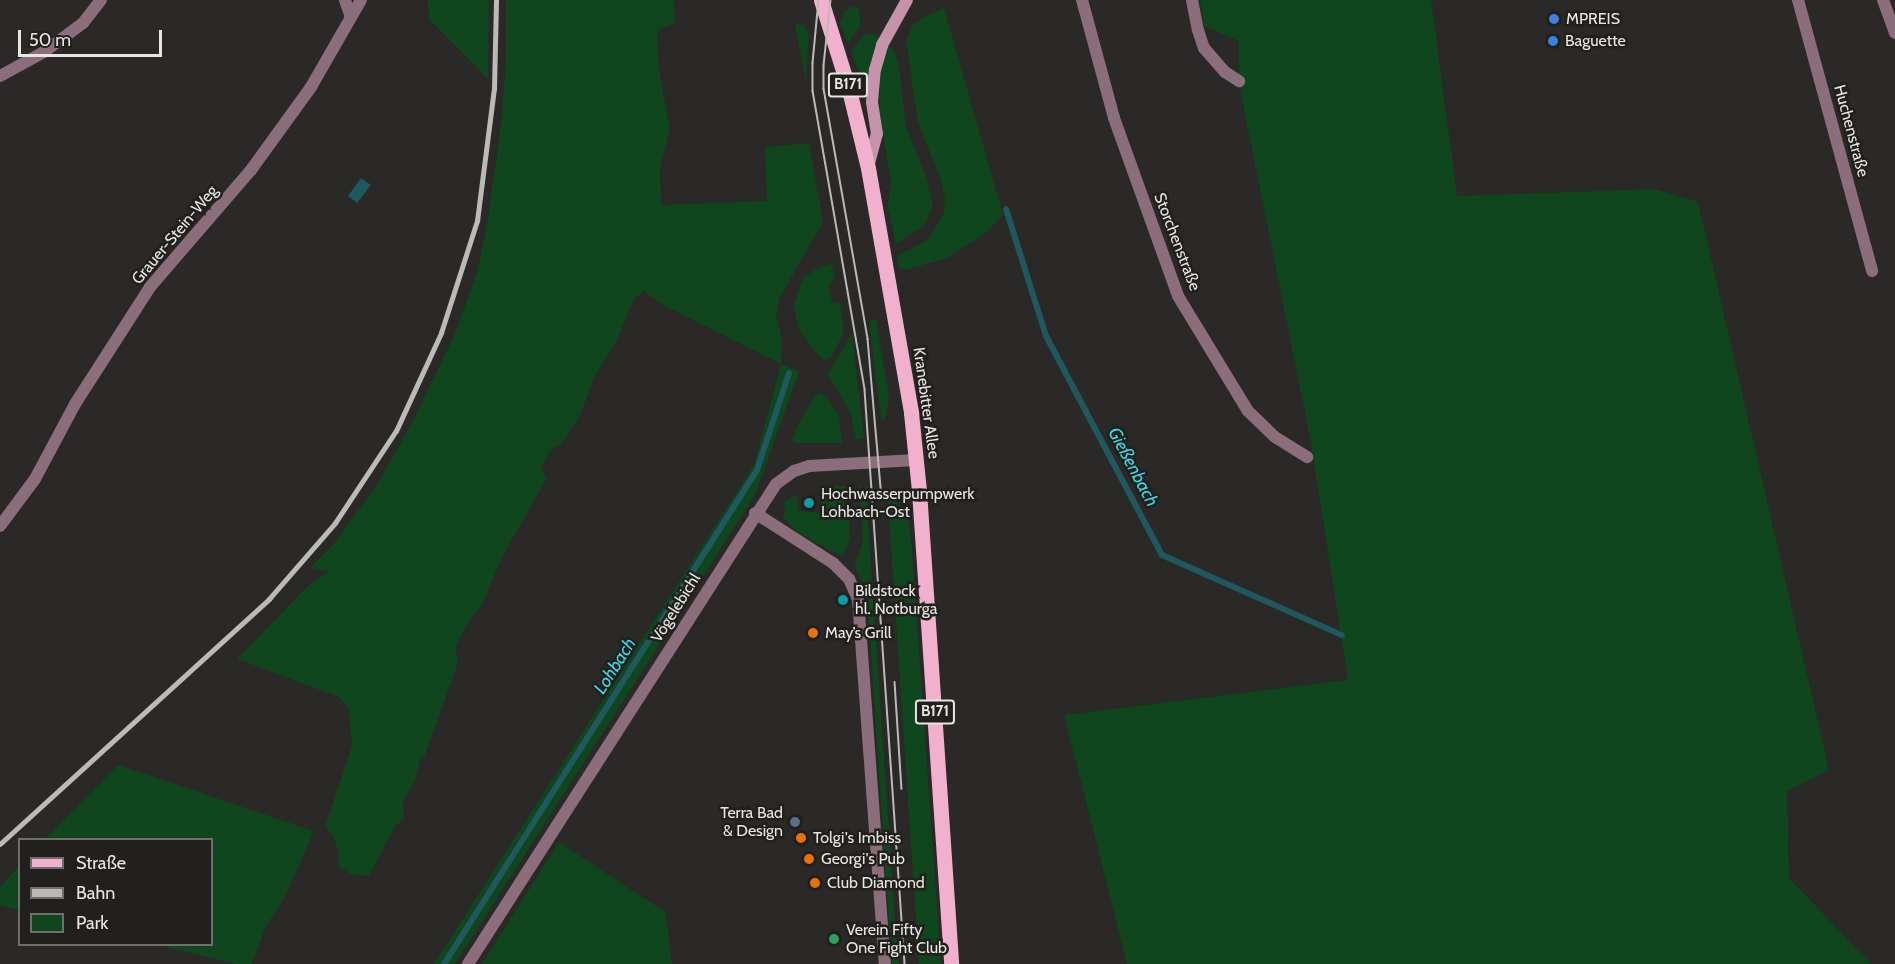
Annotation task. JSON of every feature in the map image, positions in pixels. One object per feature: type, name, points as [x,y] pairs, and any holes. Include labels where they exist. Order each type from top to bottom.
[{"type":"main road","name":"Kranebitter Allee","points":[[824,1],[868,168],[905,373],[916,460],[951,964]]},
{"type":"street","points":[[0,76],[44,52],[83,23],[100,0]]},
{"type":"street","points":[[345,0],[351,17]]},
{"type":"street","name":"Grauer-Stein-Weg","points":[[0,526],[35,478],[75,404],[150,287],[257,161],[311,87],[361,0]]},
{"type":"street","points":[[868,168],[877,134],[872,102],[874,70],[882,45],[907,0]]},
{"type":"street","name":"Storchenstraße","points":[[1082,0],[1114,118],[1178,296],[1248,411],[1275,437],[1307,457]]},
{"type":"street","points":[[1192,0],[1204,48],[1225,72],[1239,81]]},
{"type":"street","name":"Huchenstraße","points":[[1798,0],[1872,271]]},
{"type":"street","points":[[1883,0],[1895,33]]},
{"type":"street","name":"Vögelebichl","points":[[468,964],[635,705],[755,513],[779,481],[799,469],[815,465],[916,460]]},
{"type":"street","points":[[755,513],[833,563],[849,579],[858,599],[885,964]]},
{"type":"green space","points":[[428,0],[489,0],[488,79],[429,19]]},
{"type":"green space","points":[[506,0],[674,0],[675,23],[660,29],[657,34],[659,72],[670,128],[660,168],[661,205],[767,201],[765,147],[809,143],[823,222],[780,297],[776,315],[782,342],[781,364],[661,304],[644,291],[634,299],[616,342],[594,377],[580,416],[562,443],[549,452],[541,470],[547,478],[502,557],[481,607],[467,624],[455,649],[458,661],[425,755],[420,760],[415,781],[403,801],[404,819],[395,826],[369,876],[351,874],[338,866],[339,854],[333,835],[325,827],[352,746],[349,709],[339,697],[237,659],[308,586],[329,571],[310,568],[332,546],[375,488],[412,423],[454,336],[477,273],[488,219],[501,125],[506,63]]},
{"type":"green space","points":[[1200,0],[1431,0],[1457,196],[1655,189],[1698,202],[1829,770],[1787,791],[1789,878],[1871,964],[1127,964],[1064,715],[1348,680],[1311,442],[1239,85],[1239,41],[1204,26]]},
{"type":"green space","points":[[852,7],[859,7],[861,25],[848,43],[840,24],[844,12]]},
{"type":"green space","points":[[944,8],[1003,215],[987,232],[948,258],[908,269],[899,269],[897,256],[929,239],[944,213],[945,198],[941,180],[918,123],[906,41],[913,25],[925,16]]},
{"type":"green space","points":[[795,25],[805,26],[809,34],[806,80]]},
{"type":"green space","points":[[871,33],[879,37],[867,78],[863,81],[851,51],[864,35]]},
{"type":"green space","points":[[888,45],[894,51],[898,62],[906,127],[927,179],[932,201],[931,211],[924,226],[896,244],[887,212],[891,182],[879,108],[881,67]]},
{"type":"green space","points":[[832,263],[835,280],[829,284],[832,303],[840,302],[844,333],[831,357],[825,361],[799,330],[794,305],[803,278],[818,268]]},
{"type":"green space","points":[[876,320],[889,396],[885,421],[881,419],[869,321]]},
{"type":"green space","points":[[852,333],[864,438],[856,440],[850,412],[828,374]]},
{"type":"green space","points":[[781,364],[799,372],[755,495],[455,964],[434,964],[754,465]]},
{"type":"green space","points":[[819,393],[826,396],[839,416],[842,443],[795,443],[792,440],[796,429],[813,399]]},
{"type":"green space","points":[[859,485],[868,487],[868,522],[898,964],[892,964],[867,597],[854,566],[863,542]]},
{"type":"green space","points":[[826,486],[846,486],[850,539],[843,557],[797,532],[784,518],[785,501],[797,494],[798,511],[822,513],[820,491],[826,490]]},
{"type":"green space","points":[[891,494],[908,517],[911,538],[941,964],[919,964],[888,501]]},
{"type":"green space","points":[[118,765],[314,831],[285,897],[266,926],[252,964],[236,964],[162,946],[213,946],[213,838],[46,838]]},
{"type":"green space","points":[[559,842],[665,912],[672,964],[482,964]]},
{"type":"green space","points":[[18,867],[18,910],[0,905],[0,887]]},
{"type":"water","points":[[361,178],[371,185],[357,203],[348,196]]},
{"type":"waterway","name":"Gießenbach","points":[[1006,209],[1046,336],[1162,555],[1342,635]]},
{"type":"waterway","name":"Lohbach","points":[[444,964],[757,470],[789,373]]},
{"type":"tram line","points":[[819,0],[813,63],[813,91],[865,390],[905,964]]},
{"type":"tram line","points":[[831,0],[824,66],[824,89],[868,339],[882,499]]},
{"type":"tram line","points":[[895,682],[902,789]]},
{"type":"railway","points":[[0,844],[269,599],[335,523],[396,431],[441,333],[477,221],[494,89],[496,0]]},
{"type":"place","name":"MPREIS","points":[[1554,19]]},
{"type":"place","name":"Baguette","points":[[1553,41]]},
{"type":"place","name":"Hochwasserpumpwerk Lohbach-Ost","points":[[809,503]]},
{"type":"place","name":"Bildstock hl. Notburga","points":[[843,600]]},
{"type":"place","name":"May’s Grill","points":[[813,633]]},
{"type":"place","name":"Terra Bad & Design","points":[[795,822]]},
{"type":"place","name":"Tolgi's Imbiss","points":[[801,838]]},
{"type":"place","name":"Georgi's Pub","points":[[809,859]]},
{"type":"place","name":"Club Diamond","points":[[815,883]]},
{"type":"place","name":"Verein Fifty One Fight Club","points":[[834,939]]}]
